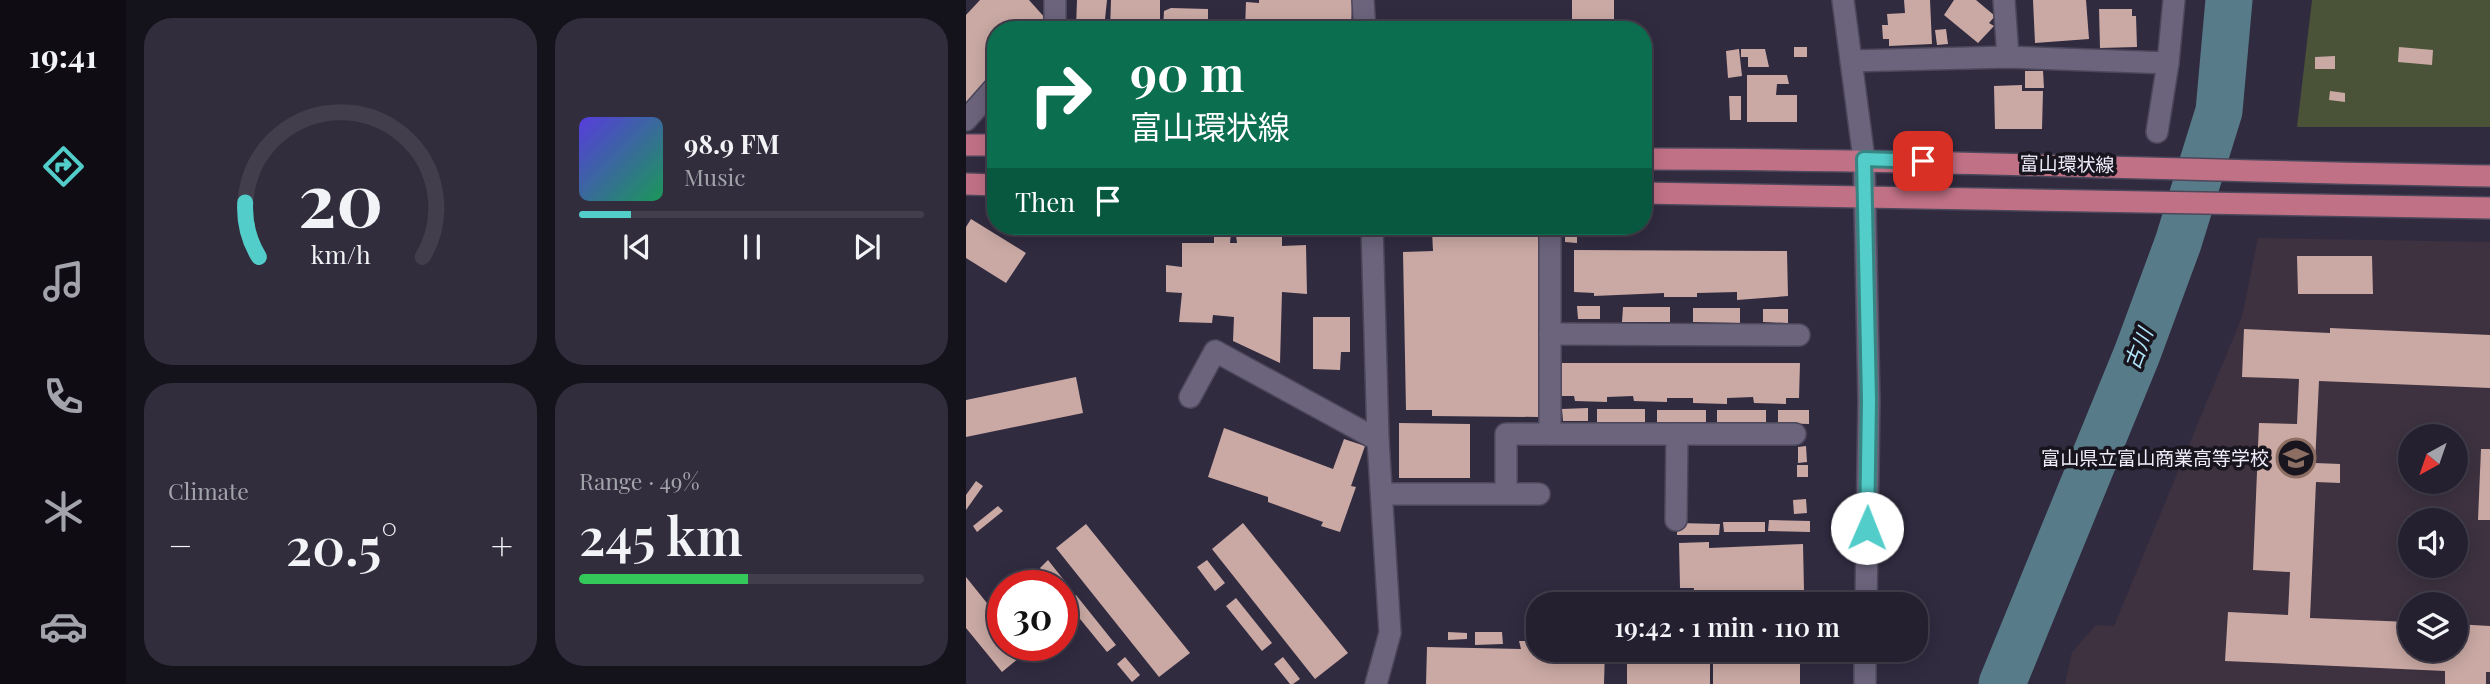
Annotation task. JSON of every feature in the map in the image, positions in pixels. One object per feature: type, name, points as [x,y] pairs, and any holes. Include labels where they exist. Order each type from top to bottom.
[{"type":"main road","points":[[966,145],[987,145]]},
{"type":"main road","name":"富山環状線","points":[[1652,159],[1864,159],[2257,172],[2490,176]]},
{"type":"main road","points":[[966,184],[987,185]]},
{"type":"main road","name":"富山環状線","points":[[1652,193],[2490,208]]},
{"type":"street","points":[[1053,21],[1055,0]]},
{"type":"street","points":[[1363,0],[1364,21]]},
{"type":"street","points":[[1843,0],[1864,159],[1869,401],[1866,592]]},
{"type":"street","points":[[2004,0],[2008,57]]},
{"type":"street","points":[[2157,132],[2174,0]]},
{"type":"street","points":[[1851,61],[2008,57],[2168,63]]},
{"type":"street","points":[[966,120],[987,96]]},
{"type":"street","points":[[1372,235],[1378,440],[1390,633],[1376,684]]},
{"type":"street","points":[[1550,235],[1550,434]]},
{"type":"street","points":[[1550,334],[1798,335]]},
{"type":"street","points":[[1190,397],[1215,351],[1378,440]]},
{"type":"street","points":[[1506,494],[1506,434],[1795,434]]},
{"type":"street","points":[[1676,520],[1677,434]]},
{"type":"street","points":[[1383,494],[1539,494]]},
{"type":"street","points":[[1865,662],[1865,684]]},
{"type":"shaded area","name":"富山県立富山商業高等学校","points":[[2258,238],[2490,242],[2490,684],[2065,684],[2072,652],[2096,625],[2114,626],[2242,317]]},
{"type":"green space","points":[[2312,0],[2490,0],[2490,127],[2297,127]]},
{"type":"building","points":[[980,0],[1029,0],[1046,19],[987,21],[987,84],[966,106],[966,15]]},
{"type":"building","points":[[1077,0],[1107,0],[1105,21],[1076,21]]},
{"type":"building","points":[[1111,0],[1160,0],[1160,21],[1110,21]]},
{"type":"building","points":[[1259,0],[1352,0],[1351,21],[1245,21],[1246,2],[1259,3]]},
{"type":"building","points":[[1572,0],[1614,0],[1614,21],[1572,21]]},
{"type":"building","points":[[1904,0],[1930,0],[1932,44],[1889,46],[1889,39],[1883,39],[1882,25],[1888,25],[1887,14],[1905,13]]},
{"type":"building","points":[[1954,0],[1976,0],[1995,16],[1989,23],[1994,26],[1978,43],[1944,15]]},
{"type":"building","points":[[2033,0],[2086,0],[2089,39],[2035,43]]},
{"type":"building","points":[[1171,8],[1208,9],[1208,21],[1163,21],[1164,11]]},
{"type":"building","points":[[2099,9],[2132,9],[2132,16],[2136,16],[2137,47],[2100,48]]},
{"type":"building","points":[[1946,29],[1948,44],[1937,45],[1935,30]]},
{"type":"building","points":[[1794,47],[1807,47],[1807,57],[1794,57]]},
{"type":"building","points":[[2399,47],[2433,50],[2432,65],[2398,62]]},
{"type":"building","points":[[1739,49],[1742,76],[1728,78],[1726,51]]},
{"type":"building","points":[[1741,49],[1765,49],[1769,67],[1748,67],[1748,57],[1741,57]]},
{"type":"building","points":[[2335,56],[2335,69],[2315,69],[2315,57]]},
{"type":"building","points":[[2025,71],[2043,71],[2044,88],[2025,88]]},
{"type":"building","points":[[1747,75],[1787,75],[1789,84],[1777,84],[1776,95],[1797,95],[1797,122],[1747,122]]},
{"type":"building","points":[[2022,85],[2022,91],[2043,91],[2042,129],[1995,129],[1994,86]]},
{"type":"building","points":[[2330,91],[2345,93],[2345,102],[2329,100]]},
{"type":"building","points":[[1729,96],[1741,96],[1741,120],[1730,120]]},
{"type":"building","points":[[971,219],[987,229],[987,235],[997,235],[1026,253],[1006,283],[966,258],[966,227]]},
{"type":"building","points":[[1214,235],[1231,235],[1230,243],[1237,243],[1236,235],[1282,235],[1282,246],[1306,245],[1307,294],[1282,292],[1280,363],[1233,341],[1234,317],[1213,315],[1212,323],[1179,322],[1182,293],[1166,292],[1166,265],[1182,267],[1182,243],[1214,243]]},
{"type":"building","points":[[1432,235],[1539,235],[1539,417],[1432,416],[1432,410],[1406,410],[1403,252],[1433,251]]},
{"type":"building","points":[[1565,235],[1577,235],[1577,243],[1565,242]]},
{"type":"building","points":[[1574,250],[1787,251],[1788,296],[1737,300],[1737,292],[1697,293],[1697,297],[1664,297],[1664,293],[1594,296],[1594,293],[1574,292]]},
{"type":"building","points":[[2297,256],[2372,256],[2373,294],[2298,294]]},
{"type":"building","points":[[1577,306],[1600,306],[1600,319],[1578,319]]},
{"type":"building","points":[[1623,307],[1670,307],[1670,322],[1622,322]]},
{"type":"building","points":[[1693,308],[1740,308],[1740,323],[1693,322]]},
{"type":"building","points":[[1763,309],[1788,309],[1788,323],[1763,322]]},
{"type":"building","points":[[1313,317],[1350,317],[1350,352],[1341,352],[1340,370],[1313,369]]},
{"type":"building","points":[[2330,328],[2490,335],[2490,388],[2319,381],[2315,463],[2340,464],[2340,483],[2316,482],[2310,618],[2398,622],[2398,662],[2468,662],[2468,625],[2490,626],[2490,672],[2486,672],[2486,684],[2445,684],[2445,671],[2225,661],[2228,612],[2288,615],[2290,572],[2253,570],[2259,423],[2297,424],[2299,379],[2242,377],[2244,329],[2330,333]]},
{"type":"building","points":[[1560,363],[1800,363],[1799,398],[1786,398],[1786,404],[1754,403],[1753,397],[1727,398],[1727,404],[1693,403],[1693,398],[1667,398],[1667,402],[1634,401],[1633,396],[1607,397],[1607,402],[1575,401],[1574,396],[1560,396]]},
{"type":"building","points":[[1076,377],[1083,413],[966,437],[966,400]]},
{"type":"building","points":[[1588,408],[1588,421],[1563,421],[1562,409]]},
{"type":"building","points":[[1597,409],[1645,409],[1645,423],[1597,423]]},
{"type":"building","points":[[1657,410],[1706,410],[1706,424],[1657,424]]},
{"type":"building","points":[[1717,410],[1766,410],[1766,424],[1717,424]]},
{"type":"building","points":[[1778,410],[1809,410],[1809,424],[1778,423]]},
{"type":"building","points":[[1399,423],[1470,424],[1470,478],[1399,478]]},
{"type":"building","points":[[1224,428],[1333,469],[1344,439],[1365,446],[1351,486],[1356,487],[1340,532],[1321,526],[1323,522],[1268,502],[1268,497],[1208,477]]},
{"type":"building","points":[[1806,446],[1807,462],[1798,463],[1798,447]]},
{"type":"building","points":[[2481,449],[2490,449],[2490,520],[2478,520]]},
{"type":"building","points":[[1797,465],[1808,465],[1808,477],[1797,477]]},
{"type":"building","points":[[976,481],[983,486],[966,510],[966,495]]},
{"type":"building","points":[[1806,499],[1807,513],[1794,514],[1793,500]]},
{"type":"building","points":[[998,506],[1003,511],[977,532],[973,526]]},
{"type":"building","points":[[1769,520],[1810,521],[1810,532],[1768,531]]},
{"type":"building","points":[[1723,522],[1765,522],[1765,532],[1724,532]]},
{"type":"building","points":[[1243,523],[1348,653],[1315,679],[1212,549]]},
{"type":"building","points":[[1677,523],[1720,524],[1719,535],[1677,535]]},
{"type":"building","points":[[1086,524],[1190,653],[1159,677],[1078,576],[1078,570],[1074,570],[1056,548]]},
{"type":"building","points":[[1709,542],[1709,548],[1803,544],[1804,590],[1694,592],[1694,588],[1680,588],[1679,543]]},
{"type":"building","points":[[1048,560],[1056,570],[1042,570],[1040,568]]},
{"type":"building","points":[[1207,560],[1225,583],[1215,591],[1197,567]]},
{"type":"building","points":[[966,577],[987,603],[987,654],[966,628]]},
{"type":"building","points":[[1078,598],[1116,645],[1107,652],[1078,616]]},
{"type":"building","points":[[1236,598],[1272,643],[1262,651],[1226,606]]},
{"type":"building","points":[[1448,632],[1467,633],[1467,639],[1448,640]]},
{"type":"building","points":[[1475,632],[1502,632],[1503,644],[1475,645]]},
{"type":"building","points":[[1519,641],[1526,641],[1526,662],[1605,662],[1604,684],[1426,684],[1427,647],[1521,649]]},
{"type":"building","points":[[1125,657],[1140,675],[1132,682],[1117,664]]},
{"type":"building","points":[[1283,657],[1300,679],[1293,684],[1290,684],[1274,664]]},
{"type":"building","points":[[993,661],[1015,661],[1002,672]]},
{"type":"building","points":[[1627,662],[1710,662],[1710,684],[1627,684]]},
{"type":"building","points":[[1713,662],[1800,662],[1800,684],[1713,684]]},
{"type":"waterway","name":"古川","points":[[2002,684],[2137,354],[2178,243],[2219,111],[2229,0]]},
{"type":"place","name":"富山県立富山商業高等学校","points":[[2296,458]]},
{"type":"route","points":[[1867,528],[1869,401],[1864,159],[1923,161]]}]
